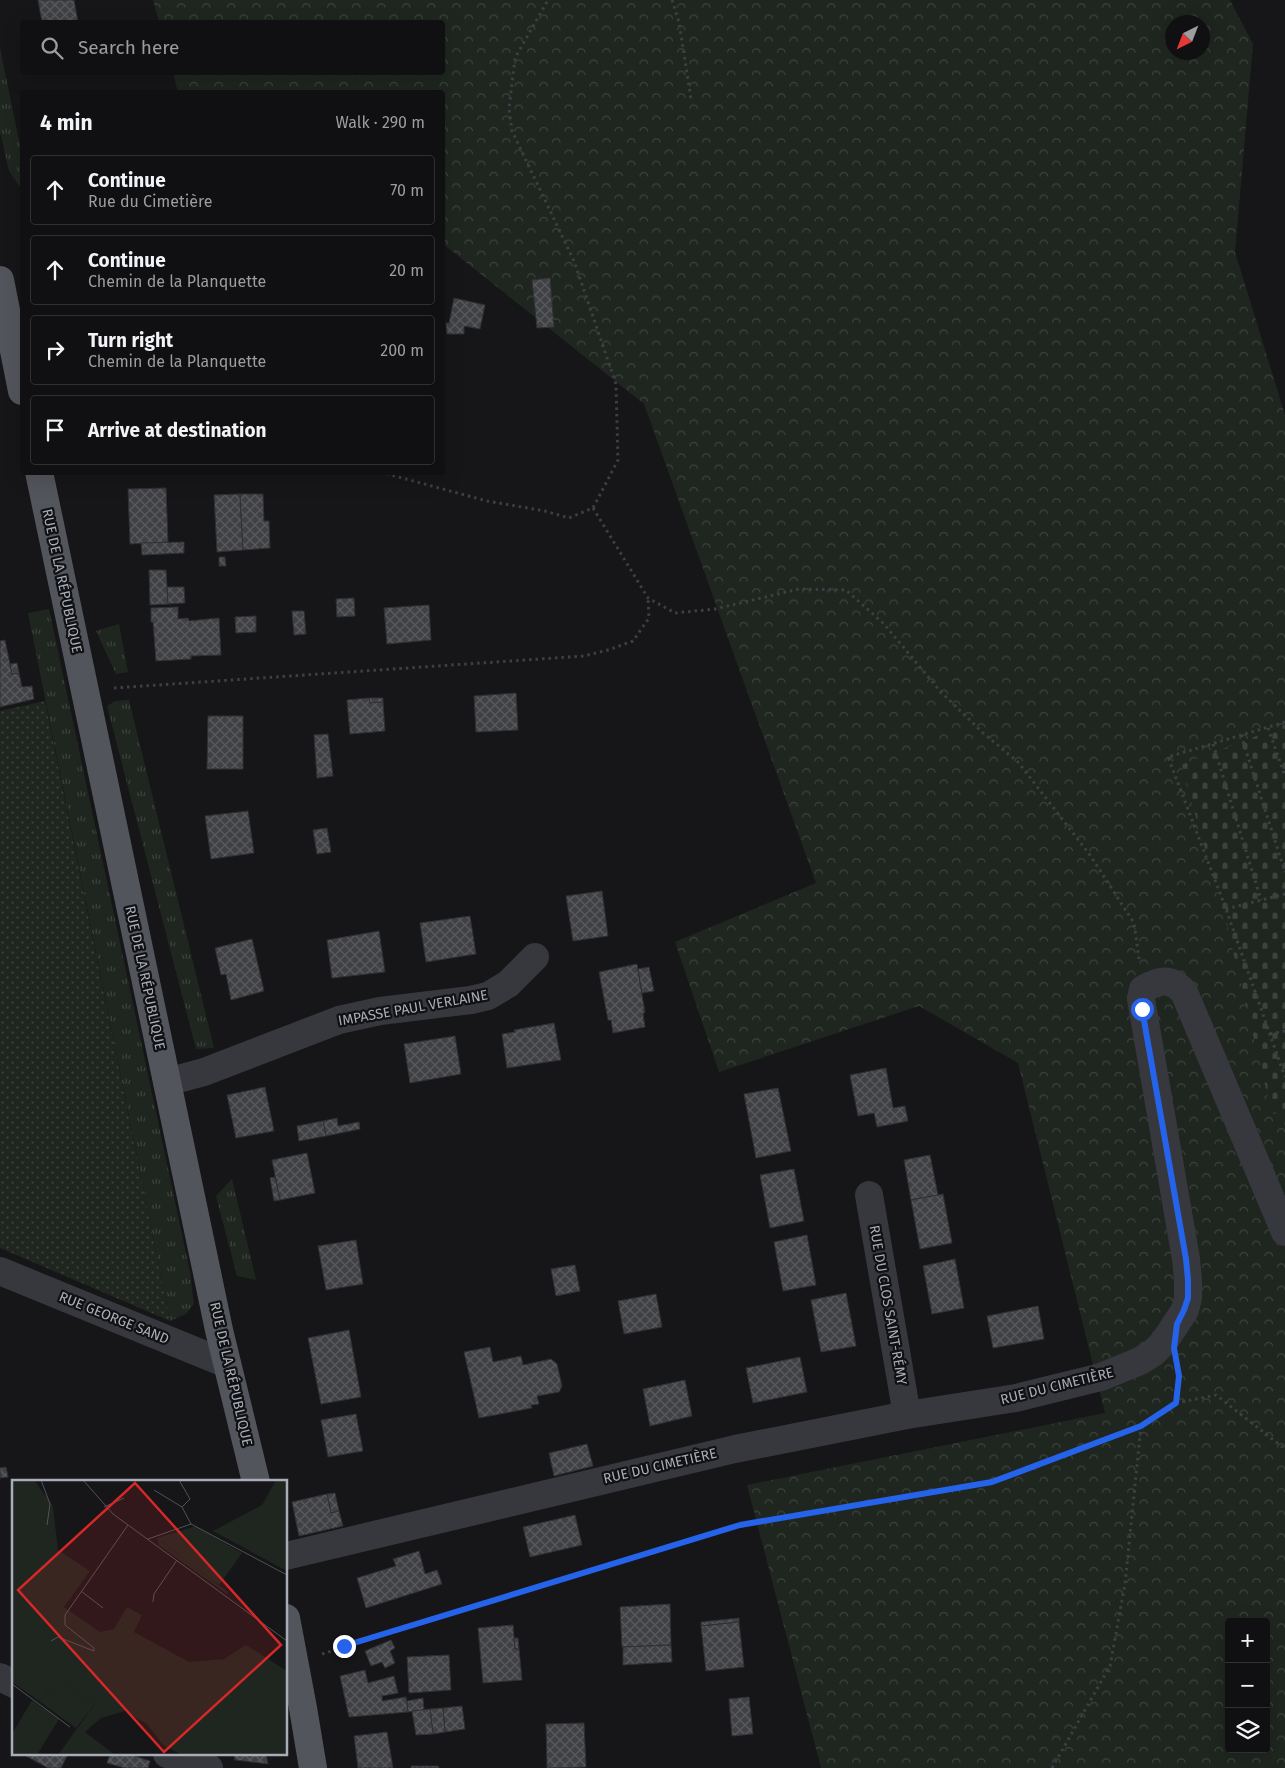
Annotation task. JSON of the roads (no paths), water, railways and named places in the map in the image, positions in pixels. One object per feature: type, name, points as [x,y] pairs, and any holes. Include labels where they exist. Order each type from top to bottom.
[{"type":"main road","points":[[0,280],[20,381]]},
{"type":"main road","name":"RUE DE LA RÉPUBLIQUE","points":[[40,475],[167,1082],[228,1364],[256,1480]]},
{"type":"main road","points":[[288,1627],[313,1768]]},
{"type":"street","name":"IMPASSE PAUL VERLAINE","points":[[167,1082],[204,1072],[339,1020],[380,1011],[471,1000],[488,996],[508,984],[535,957]]},
{"type":"street","name":"RUE DU CIMETIÈRE","points":[[288,1556],[735,1449],[907,1415],[1016,1398],[1101,1377],[1140,1361],[1153,1353],[1177,1324],[1188,1298],[1186,1259],[1141,998],[1143,989],[1161,981],[1169,981],[1178,985],[1184,992],[1285,1232]]},
{"type":"street","name":"RUE DU CLOS SAINT-RÉMY","points":[[869,1195],[907,1415]]},
{"type":"street","name":"RUE GEORGE SAND","points":[[0,1271],[228,1364]]},
{"type":"street","points":[[0,1677],[12,1683]]},
{"type":"street","points":[[172,1756],[209,1768]]}]
